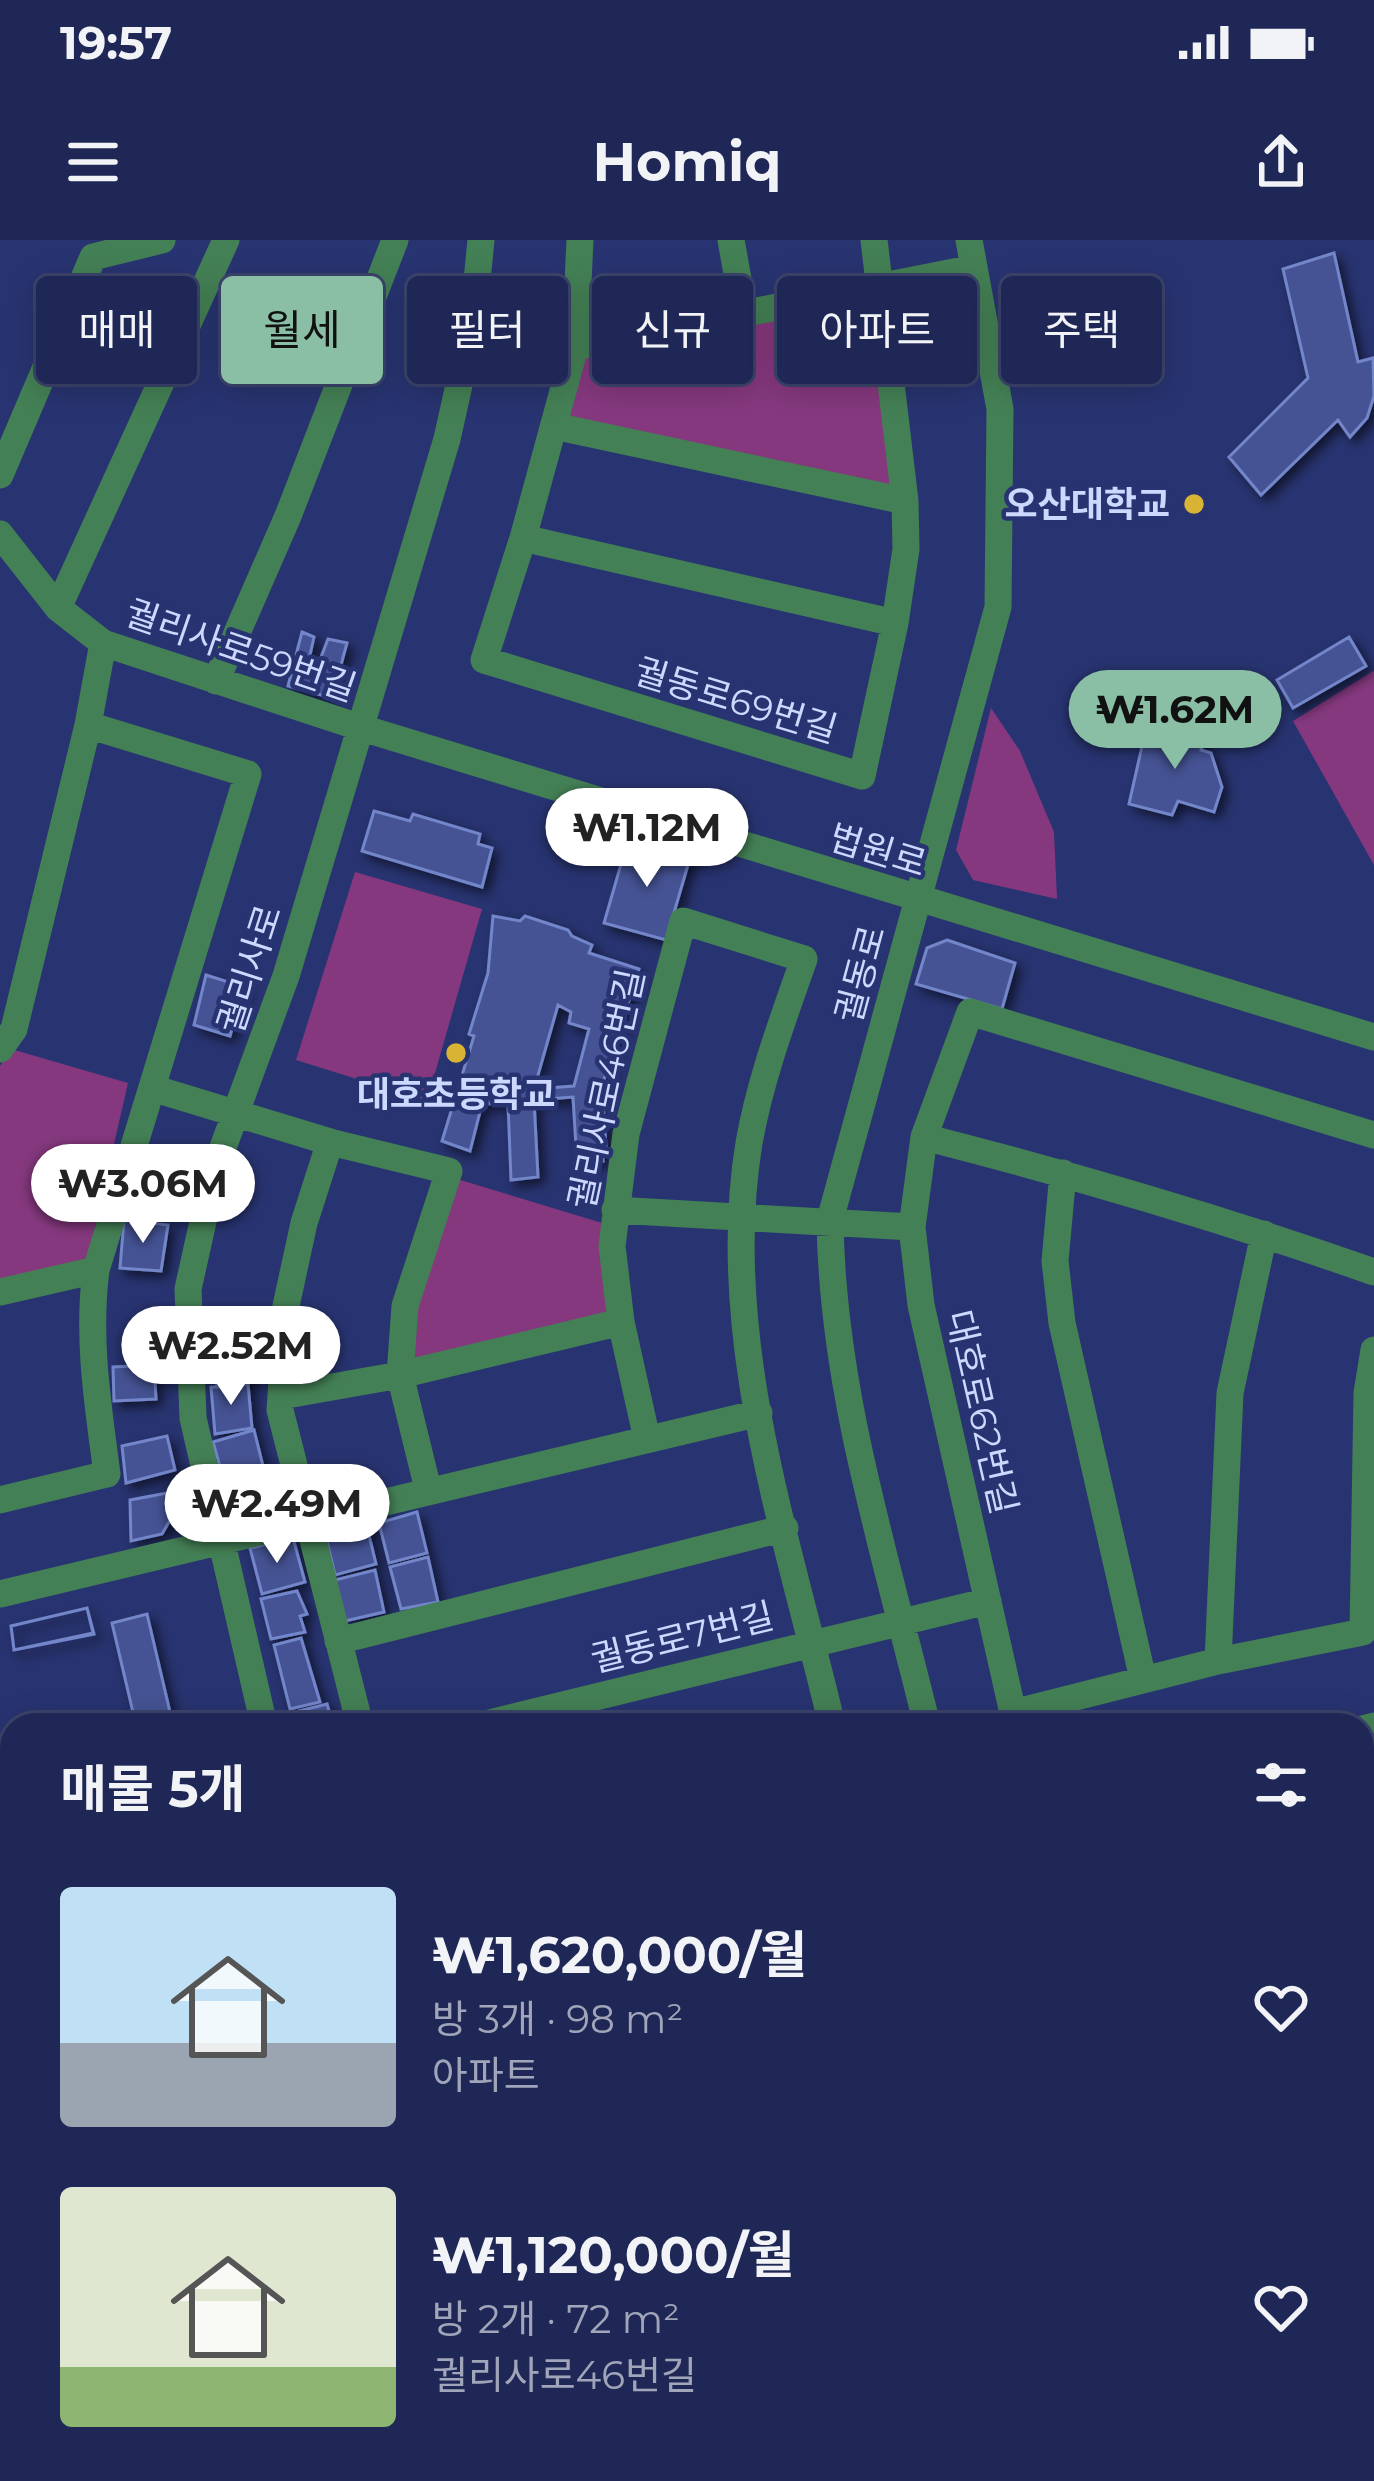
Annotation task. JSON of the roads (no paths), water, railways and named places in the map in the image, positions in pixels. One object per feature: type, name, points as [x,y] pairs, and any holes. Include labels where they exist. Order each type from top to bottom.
[{"type":"street","points":[[0,475],[86,249],[162,240]]},
{"type":"street","points":[[58,608],[226,240]]},
{"type":"street","points":[[216,681],[288,516],[395,240]]},
{"type":"street","name":"궐리사로","points":[[261,1713],[193,1418],[188,1289],[214,1172],[286,976],[447,439],[473,322],[481,240]]},
{"type":"street","name":"궐동로69번길","points":[[580,240],[575,346],[523,538],[484,659],[862,776],[906,549],[893,384]]},
{"type":"street","points":[[730,240],[737,276]]},
{"type":"street","name":"궐동로69번길","points":[[874,240],[881,276]]},
{"type":"street","points":[[913,276],[972,254]]},
{"type":"street","name":"궐동로","points":[[924,1713],[855,1434],[831,1287],[830,1220],[998,607],[1000,410],[972,254]]},
{"type":"street","points":[[575,346],[592,343]]},
{"type":"street","points":[[554,426],[905,500]]},
{"type":"street","name":"궐리사로59번길","points":[[0,534],[58,608],[103,643],[362,728]]},
{"type":"street","points":[[523,538],[895,623]]},
{"type":"street","points":[[0,1049],[14,1029],[88,725],[103,643]]},
{"type":"street","points":[[0,1500],[107,1474],[92,1366],[90,1316],[96,1270],[248,774],[88,725]]},
{"type":"street","name":"법원로","points":[[362,728],[1374,1037]]},
{"type":"street","name":"궐리사로46번길","points":[[647,1439],[621,1322],[612,1246],[626,1134],[683,921],[804,959],[749,1142],[741,1218],[744,1334],[829,1713]]},
{"type":"street","name":"대호로62번길","points":[[1374,1135],[970,1012],[924,1136],[913,1227],[921,1305],[1013,1713],[1218,1661],[1363,1632],[1370,1450],[1367,1393],[1374,1350]]},
{"type":"street","points":[[152,1088],[330,1142],[449,1171],[405,1306],[400,1375],[428,1489]]},
{"type":"street","points":[[924,1136],[1264,1234],[1374,1273]]},
{"type":"street","points":[[330,1142],[304,1223],[286,1306],[280,1409],[357,1713]]},
{"type":"street","points":[[1063,1173],[1055,1261],[1063,1322],[1143,1679]]},
{"type":"street","points":[[615,1210],[913,1227]]},
{"type":"street","points":[[1218,1661],[1230,1393],[1264,1234]]},
{"type":"street","points":[[0,1292],[96,1270]]},
{"type":"street","points":[[281,1396],[400,1375],[621,1322]]},
{"type":"street","points":[[0,1594],[759,1413]]},
{"type":"street","points":[[338,1641],[785,1528]]},
{"type":"street","name":"궐동로7번길","points":[[528,1713],[988,1601]]},
{"type":"place","name":"오산대학교","points":[[1194,504]]},
{"type":"place","name":"대호초등학교","points":[[456,1053]]}]
